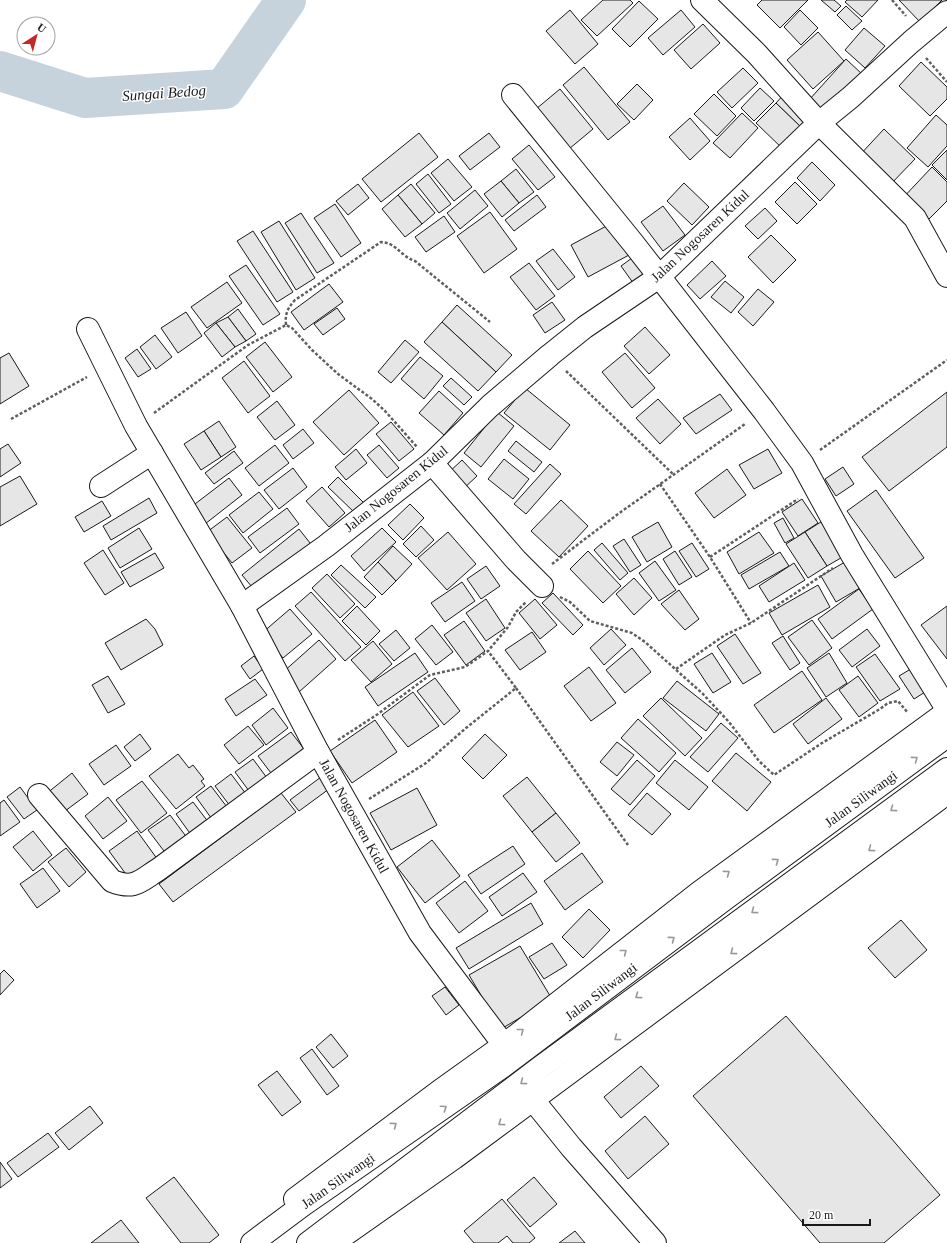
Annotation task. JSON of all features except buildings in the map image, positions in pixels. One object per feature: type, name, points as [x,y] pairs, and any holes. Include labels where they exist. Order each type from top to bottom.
[{"type":"main road","points":[[702,0],[757,54],[819,124],[915,218],[947,276]]},
{"type":"main road","name":"Jalan Nogosaren Kidul","points":[[504,1045],[420,933],[318,752],[242,606],[326,546],[432,463],[490,406],[585,327],[659,277],[819,124],[947,12]]},
{"type":"main road","points":[[243,1243],[246,1234],[504,1045],[700,892],[922,731],[947,711],[852,555],[802,463],[764,411],[594,194],[513,96]]},
{"type":"main road","points":[[88,329],[136,426],[242,606]]},
{"type":"main road","points":[[101,486],[152,453]]},
{"type":"main road","points":[[432,463],[516,560],[542,586]]},
{"type":"main road","name":"Jalan Siliwangi","points":[[252,1243],[303,1205],[502,1067],[728,896],[947,736]]},
{"type":"main road","points":[[39,795],[112,881],[130,886],[165,865],[318,752]]},
{"type":"main road","name":"Jalan Siliwangi","points":[[308,1243],[549,1062],[947,769]]},
{"type":"main road","points":[[333,1243],[454,1158],[947,793]]},
{"type":"main road","points":[[533,1100],[571,1147],[656,1243]]},
{"type":"path","points":[[911,42],[947,82]]},
{"type":"path","points":[[286,325],[286,313],[289,306],[295,300],[381,242],[389,243],[408,258],[415,261],[490,322]]},
{"type":"path","points":[[136,426],[248,345],[286,325]]},
{"type":"path","points":[[286,325],[292,328],[316,354],[338,374],[372,399],[385,411],[432,463]]},
{"type":"path","points":[[550,355],[674,475]]},
{"type":"path","points":[[802,463],[947,360]]},
{"type":"path","points":[[11,419],[106,366]]},
{"type":"path","points":[[660,484],[710,557],[751,623]]},
{"type":"path","points":[[710,557],[815,488]]},
{"type":"path","points":[[676,669],[725,635],[751,623],[852,555]]},
{"type":"path","points":[[542,586],[570,602],[590,621],[632,633],[676,669],[703,694],[729,722],[759,761],[774,775],[822,743],[888,703],[898,701],[922,731]]},
{"type":"path","points":[[488,651],[628,845]]},
{"type":"path","points":[[351,810],[426,763],[466,728],[516,688]]},
{"type":"waterway","name":"Sungai Bedog","points":[[0,71],[85,98],[224,89],[286,0]]}]
